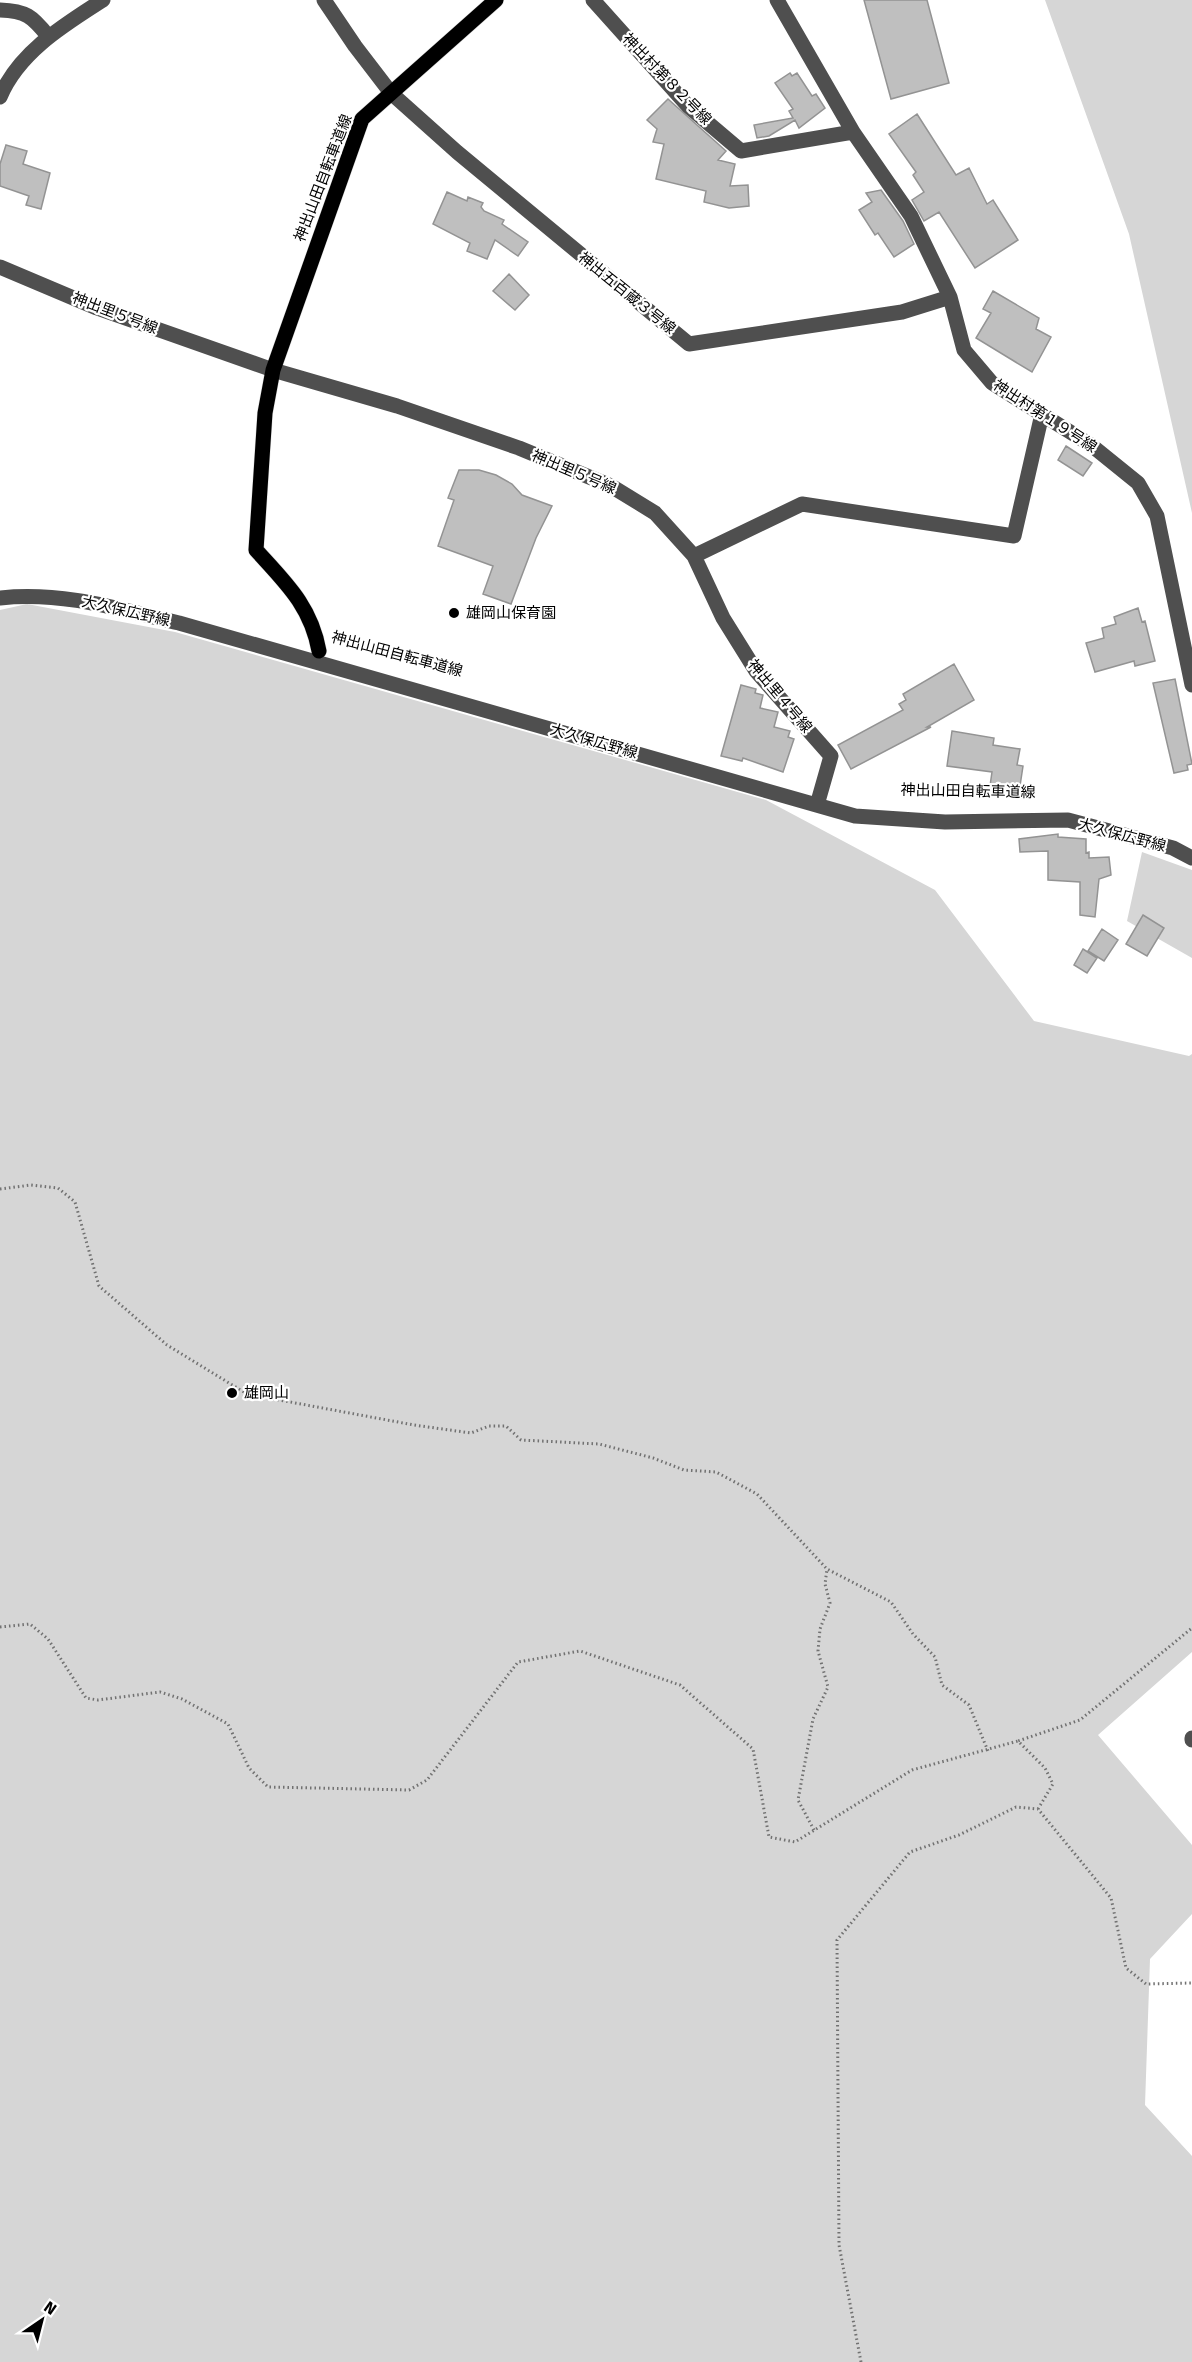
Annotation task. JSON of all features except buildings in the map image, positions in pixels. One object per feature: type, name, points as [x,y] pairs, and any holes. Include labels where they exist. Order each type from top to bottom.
[{"type":"main road","name":"神出山田自転車道線","points":[[322,658],[315,627],[301,600],[256,550],[265,413],[273,370],[362,119],[496,0]]},
{"type":"street","points":[[0,96],[8,78],[48,36],[103,0]]},
{"type":"street","name":"神出五百蔵３号線","points":[[324,0],[391,93],[465,160],[689,344],[902,312],[950,297]]},
{"type":"street","name":"神出村第８２号線","points":[[593,0],[688,106],[741,151],[853,132]]},
{"type":"street","name":"神出村第１９号線","points":[[777,0],[853,132],[911,216],[950,297],[964,350],[992,382],[1091,445],[1138,483],[1157,516],[1192,685]]},
{"type":"street","points":[[0,10],[21,11],[36,20],[48,36]]},
{"type":"street","name":"神出里５号線","points":[[0,267],[97,308],[273,370],[397,406],[519,448],[611,486],[655,513],[694,556]]},
{"type":"street","points":[[694,556],[802,504],[1014,536],[1042,414]]},
{"type":"street","name":"神出里４号線","points":[[694,556],[723,618],[756,671],[831,756],[817,805]]},
{"type":"street","name":"大久保広野線","points":[[0,598],[32,595],[77,600],[322,658],[855,816],[945,822],[1068,820],[1173,848],[1192,858]]},
{"type":"path","points":[[0,1190],[31,1185],[58,1188],[75,1202],[99,1286],[167,1346],[248,1394],[414,1425],[471,1433],[489,1426],[506,1426],[521,1440],[599,1444],[653,1458],[684,1470],[716,1472],[757,1494],[827,1569],[891,1602],[913,1634],[935,1657],[942,1685],[969,1705],[988,1751]]},
{"type":"path","points":[[814,1830],[798,1800],[813,1719],[828,1687],[818,1651],[820,1629],[830,1603],[825,1584],[827,1569]]},
{"type":"path","points":[[0,1627],[30,1624],[48,1639],[86,1698],[98,1700],[160,1692],[182,1699],[228,1724],[249,1768],[268,1787],[409,1790],[427,1780],[518,1662],[580,1651],[680,1685],[753,1749],[769,1837],[795,1842],[912,1770],[988,1751],[1080,1720],[1192,1628]]},
{"type":"path","points":[[1018,1741],[1045,1768],[1053,1784],[1038,1809]]},
{"type":"path","points":[[861,2362],[839,2245],[837,1940],[910,1852],[959,1835],[1016,1807],[1038,1809],[1111,1898],[1126,1968],[1146,1984],[1192,1983]]},
{"type":"shaded area","points":[[1045,0],[1192,0],[1192,513],[1129,234]]},
{"type":"shaded area","points":[[27,604],[175,632],[766,800],[935,890],[1034,1021],[1189,1056],[1192,1054],[1192,1652],[1098,1735],[1192,1845],[1192,1914],[1150,1959],[1145,2105],[1192,2156],[1192,2362],[0,2362],[0,610]]},
{"type":"shaded area","points":[[1142,852],[1192,870],[1192,958],[1127,921]]},
{"type":"place","name":"雄岡山保育園","points":[[454,613]]},
{"type":"place","name":"雄岡山","points":[[232,1393]]}]
